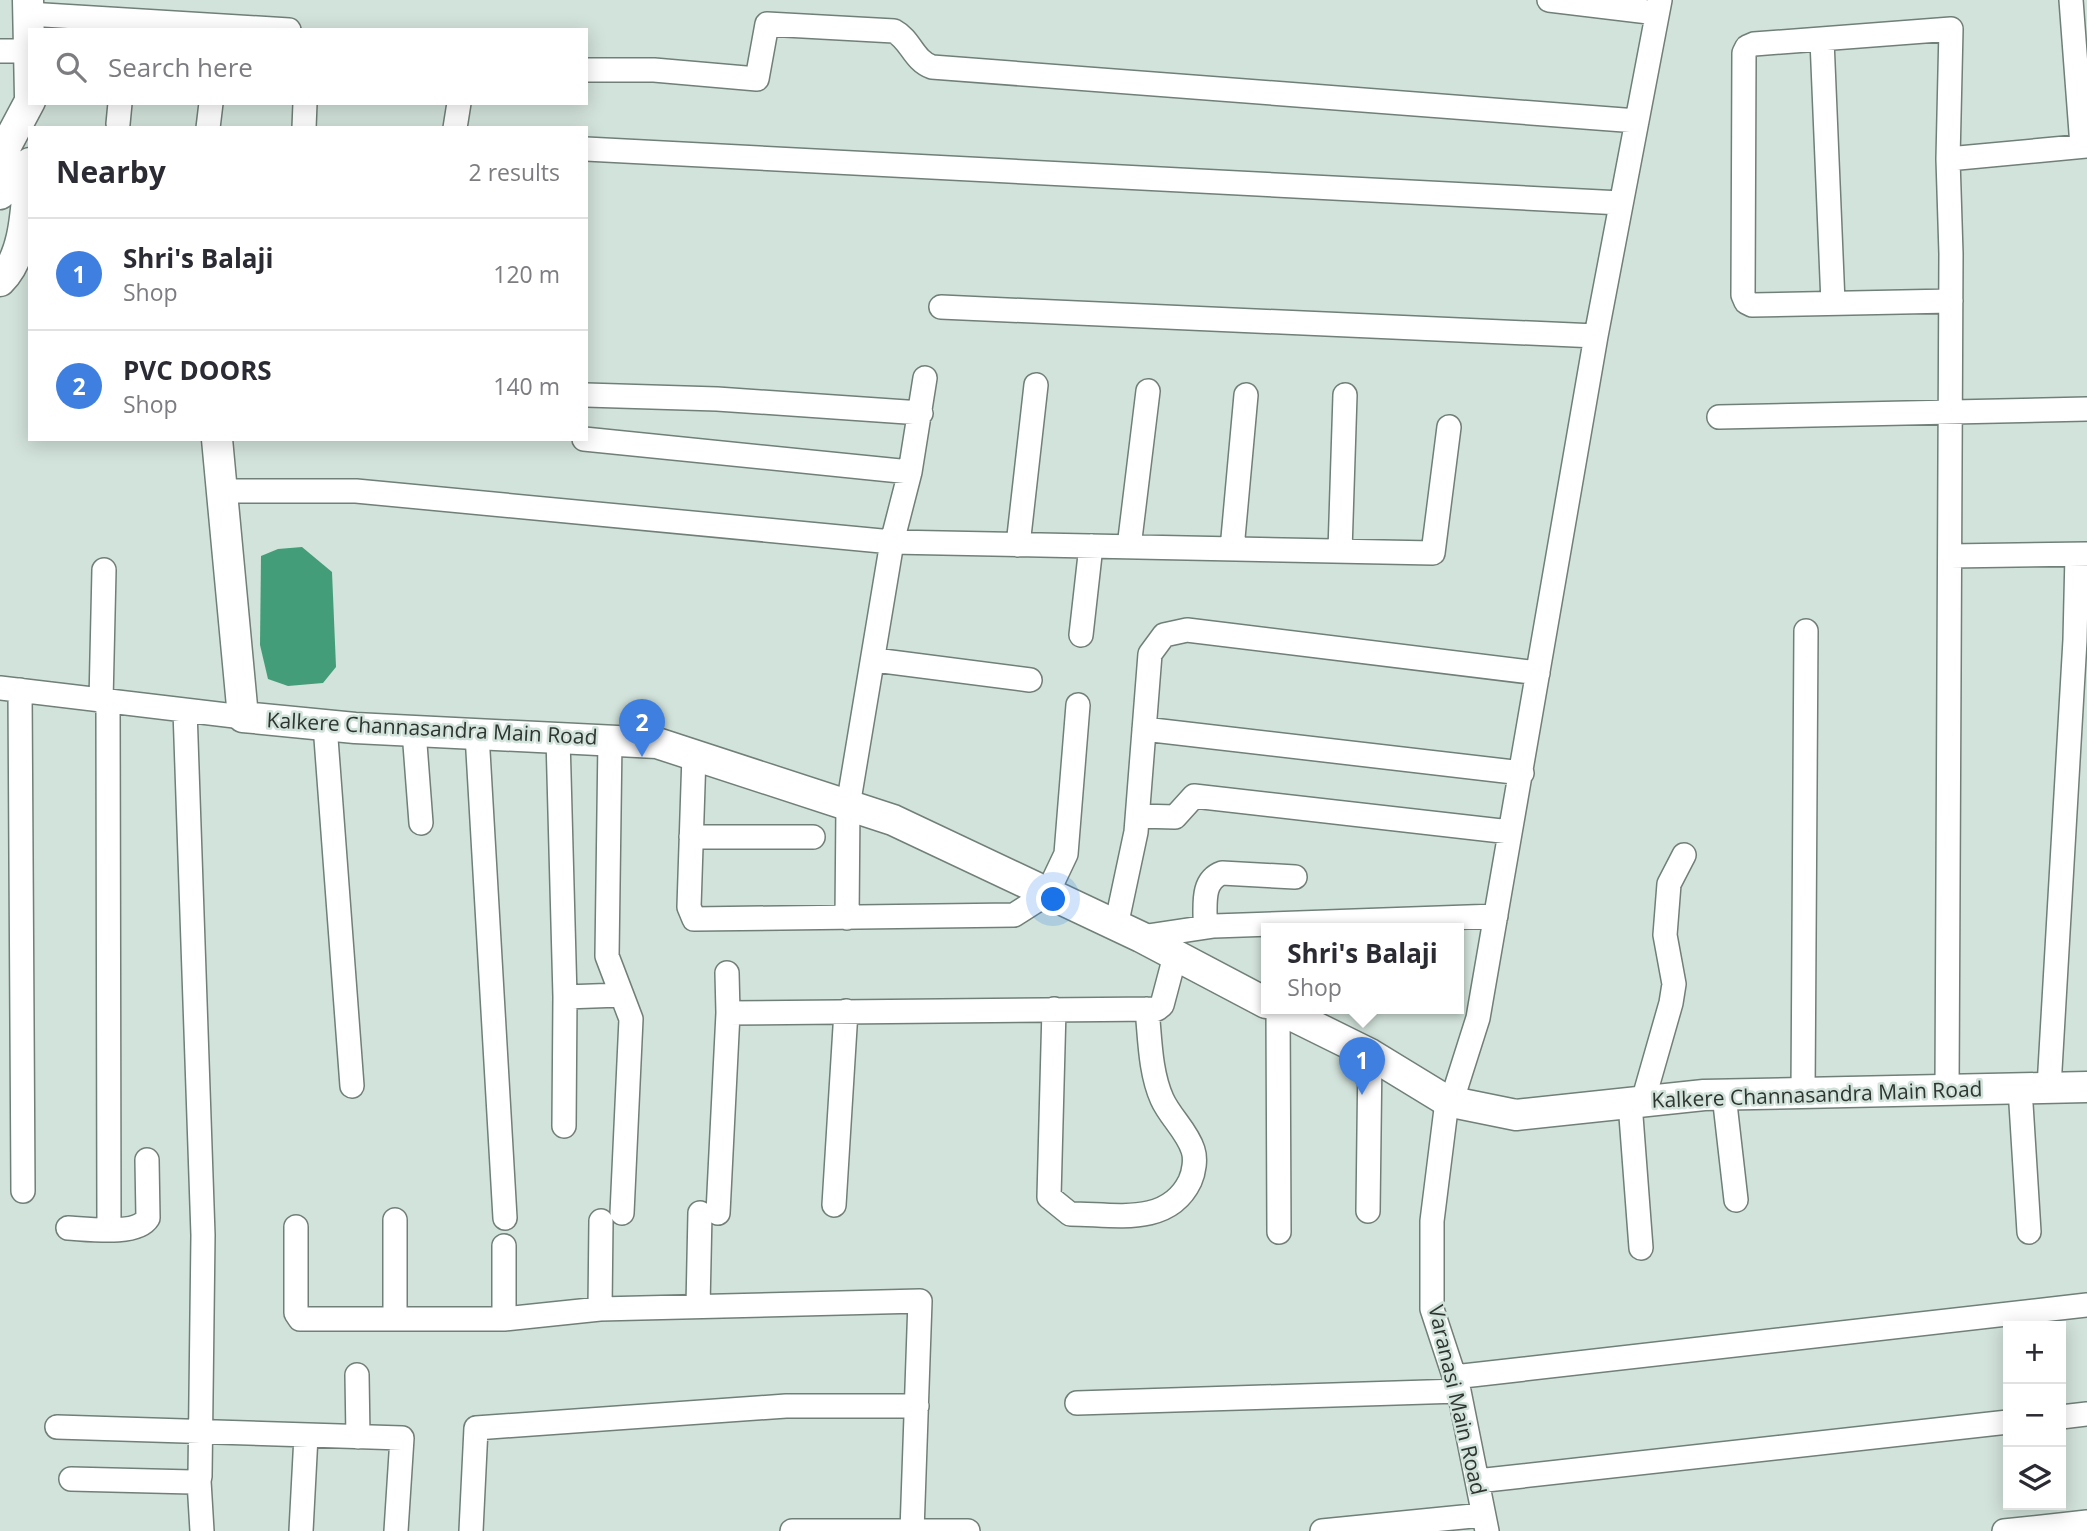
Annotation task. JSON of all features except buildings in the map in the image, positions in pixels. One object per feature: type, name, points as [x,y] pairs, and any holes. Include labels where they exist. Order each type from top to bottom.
[{"type":"main road","points":[[28,7],[14,51],[28,94]]},
{"type":"main road","points":[[0,194],[6,146],[28,104]]},
{"type":"main road","points":[[30,105],[32,126]]},
{"type":"main road","points":[[10,269],[23,227],[28,181]]},
{"type":"main road","name":"Kalkere Channasandra Main Road","points":[[217,441],[243,717],[414,731],[657,743],[892,820],[1128,932],[1261,1000]]},
{"type":"main road","name":"Kalkere Channasandra Main Road","points":[[1288,1014],[1370,1054],[1449,1102],[1516,1115],[1724,1095],[2087,1087]]},
{"type":"street","points":[[1549,0],[1658,7]]},
{"type":"street","points":[[1948,159],[2085,146],[2071,0]]},
{"type":"street","points":[[28,7],[125,24],[242,28]]},
{"type":"street","name":"Varanasi Main Road","points":[[1485,1523],[1456,1384],[1432,1309],[1432,1221],[1449,1102],[1478,1018],[1596,336],[1658,7]]},
{"type":"street","points":[[588,70],[654,70],[757,79],[767,24],[838,27],[894,31],[905,41],[919,62],[932,67],[1637,121]]},
{"type":"street","points":[[1947,1090],[1951,301],[1948,159],[1951,29],[1754,44],[1746,47],[1742,295],[1746,302],[1752,305],[1951,301]]},
{"type":"street","points":[[1822,40],[1833,303]]},
{"type":"street","points":[[208,126],[211,105]]},
{"type":"street","points":[[304,126],[305,105]]},
{"type":"street","points":[[455,126],[459,105]]},
{"type":"street","points":[[588,149],[1621,203]]},
{"type":"street","points":[[941,307],[1596,336]]},
{"type":"street","points":[[847,918],[848,806],[875,660],[892,542],[910,472],[925,378]]},
{"type":"street","points":[[1018,545],[1035,385]]},
{"type":"street","points":[[1129,547],[1148,391]]},
{"type":"street","points":[[588,395],[717,399],[921,413]]},
{"type":"street","points":[[1232,549],[1246,395]]},
{"type":"street","points":[[1340,551],[1345,395]]},
{"type":"street","points":[[1719,417],[2087,410]]},
{"type":"street","points":[[223,491],[356,491],[892,542],[1433,553],[1449,427]]},
{"type":"street","points":[[588,439],[910,472]]},
{"type":"street","points":[[1081,635],[1091,546]]},
{"type":"street","points":[[1950,556],[2082,555],[2078,718],[2034,1088],[2029,1232]]},
{"type":"street","points":[[104,570],[109,1229]]},
{"type":"street","points":[[1261,925],[1128,932],[1150,654],[1155,643],[1173,631],[1187,630],[1538,673]]},
{"type":"street","points":[[1803,1093],[1807,631]]},
{"type":"street","points":[[875,660],[1030,680]]},
{"type":"street","points":[[23,1191],[10,689],[243,717]]},
{"type":"street","points":[[694,754],[689,907],[694,919],[1014,915],[1046,894],[1066,853],[1078,705]]},
{"type":"street","points":[[184,710],[203,1235],[199,1481],[202,1531]]},
{"type":"street","points":[[325,725],[352,1086]]},
{"type":"street","points":[[1144,729],[1522,773]]},
{"type":"street","points":[[414,731],[421,823]]},
{"type":"street","points":[[477,734],[505,1218]]},
{"type":"street","points":[[558,738],[565,997],[564,1126]]},
{"type":"street","points":[[610,740],[607,956],[631,1019],[622,1213]]},
{"type":"street","points":[[1138,816],[1175,817],[1194,796],[1510,832]]},
{"type":"street","points":[[691,838],[813,837]]},
{"type":"street","points":[[1641,1248],[1637,1102],[1673,993],[1674,984],[1665,935],[1669,884],[1684,855]]},
{"type":"street","points":[[1205,927],[1207,886],[1213,877],[1222,873],[1295,877]]},
{"type":"street","points":[[1311,923],[1496,916]]},
{"type":"street","points":[[727,1013],[1157,1009],[1162,1005],[1175,956]]},
{"type":"street","points":[[698,1306],[727,1013],[727,973]]},
{"type":"street","points":[[565,997],[621,995]]},
{"type":"street","points":[[1054,1009],[1049,1197],[1070,1214],[1156,1213],[1172,1206],[1184,1193],[1193,1174],[1195,1153],[1163,1100],[1156,1079],[1147,1009]]},
{"type":"street","points":[[834,1205],[846,1011]]},
{"type":"street","points":[[1278,1014],[1279,1232]]},
{"type":"street","points":[[1368,1211],[1370,1054]]},
{"type":"street","points":[[1724,1095],[1736,1200]]},
{"type":"street","points":[[68,1228],[139,1228],[148,1218],[147,1160]]},
{"type":"street","points":[[395,1220],[396,1319]]},
{"type":"street","points":[[600,1309],[601,1221]]},
{"type":"street","points":[[296,1227],[296,1313],[300,1319],[503,1319],[600,1309],[920,1301],[912,1530]]},
{"type":"street","points":[[503,1319],[504,1246]]},
{"type":"street","points":[[1077,1403],[1456,1384],[2087,1305]]},
{"type":"street","points":[[357,1375],[358,1437]]},
{"type":"street","points":[[471,1531],[476,1428],[786,1406],[917,1406]]},
{"type":"street","points":[[2066,1416],[2087,1414]]},
{"type":"street","points":[[1477,1481],[2003,1423]]},
{"type":"street","points":[[57,1427],[402,1438],[396,1531]]},
{"type":"street","points":[[301,1531],[306,1436]]},
{"type":"street","points":[[71,1479],[199,1481]]},
{"type":"street","points":[[2004,1531],[2087,1522]]},
{"type":"street","points":[[1322,1531],[1485,1523]]},
{"type":"street","points":[[792,1531],[968,1531]]},
{"type":"shaded area","points":[[302,547],[332,572],[336,667],[323,683],[288,686],[268,679],[260,645],[261,556],[278,549]]},
{"type":"place","name":"PVC DOORS","points":[[642,757]]},
{"type":"place","name":"Shri's Balaji","points":[[1362,1095]]}]
